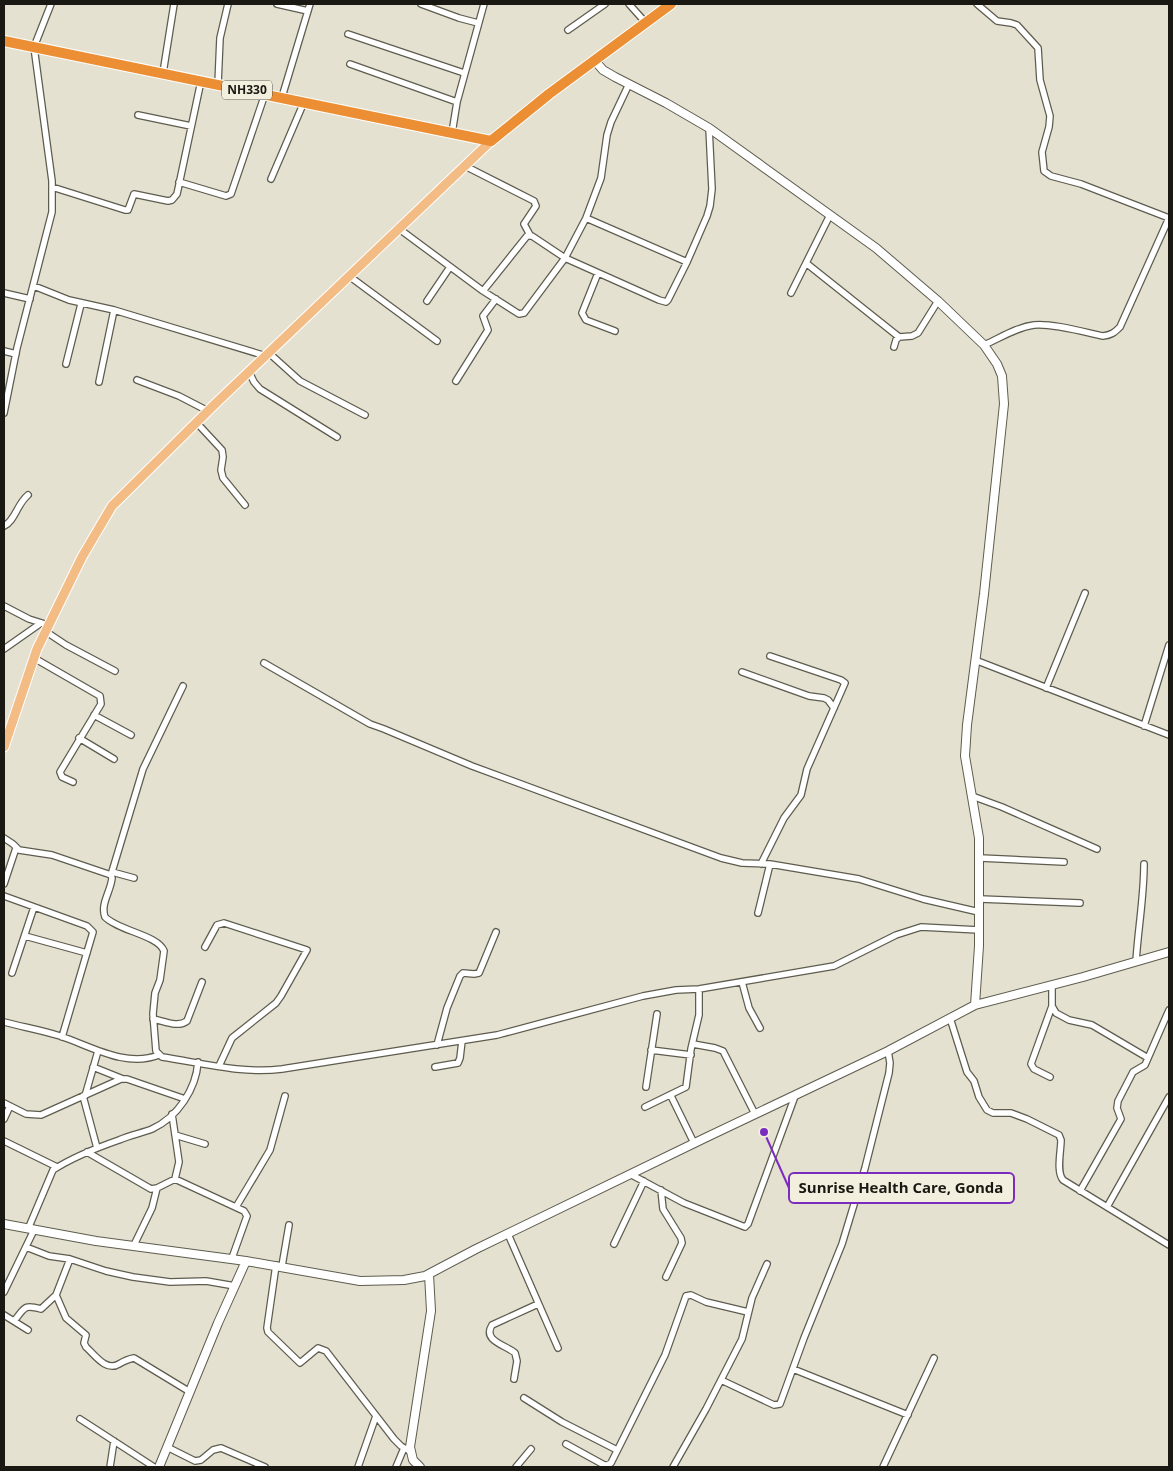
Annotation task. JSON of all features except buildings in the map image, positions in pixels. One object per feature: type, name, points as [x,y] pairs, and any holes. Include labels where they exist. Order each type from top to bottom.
[{"type":"highway","points":[[491,141],[549,94],[671,4]]},
{"type":"highway","name":"NH330","points":[[4,41],[491,141]]},
{"type":"main road","points":[[595,61],[603,70],[709,128],[876,248],[938,301],[984,345],[997,364],[1002,376],[1004,404],[965,756],[980,838],[980,899],[975,1005]]},
{"type":"main road","points":[[4,746],[45,626],[112,506],[196,422],[491,141]]},
{"type":"main road","points":[[4,1224],[134,1245],[232,1258],[360,1281],[418,1278],[694,1143],[888,1051],[975,1005],[1052,986],[1169,952]]},
{"type":"main road","points":[[158,1467],[246,1261]]},
{"type":"main road","points":[[420,1467],[413,1460],[408,1450],[425,1357],[431,1311],[429,1274]]},
{"type":"street","points":[[4,414],[16,354],[52,212],[52,187],[34,47],[51,4]]},
{"type":"street","points":[[163,73],[174,4]]},
{"type":"street","points":[[218,84],[220,38],[228,6],[221,4]]},
{"type":"street","points":[[277,4],[308,11]]},
{"type":"street","points":[[282,97],[310,4]]},
{"type":"street","points":[[421,4],[478,23]]},
{"type":"street","points":[[452,133],[464,73],[484,4]]},
{"type":"street","points":[[568,30],[606,4]]},
{"type":"street","points":[[629,4],[646,23]]},
{"type":"street","points":[[977,4],[996,21],[1017,25],[1038,48],[1040,80],[1050,116],[1050,127],[1042,152],[1044,171],[1051,176],[1081,184],[1169,218],[1120,327],[1111,335],[1103,336],[1045,325],[1034,325],[1021,328],[984,345]]},
{"type":"street","points":[[348,34],[464,73]]},
{"type":"street","points":[[350,64],[457,102]]},
{"type":"street","points":[[52,187],[128,210],[134,194],[168,201],[172,200],[177,194],[201,81]]},
{"type":"street","points":[[398,228],[483,291],[516,312],[524,313],[565,258],[586,218],[601,178],[607,135],[611,122],[629,84]]},
{"type":"street","points":[[179,182],[226,196],[231,194],[265,94]]},
{"type":"street","points":[[271,178],[304,102]]},
{"type":"street","points":[[138,115],[190,126]]},
{"type":"street","points":[[465,166],[534,201],[536,206],[524,224],[530,235],[565,258],[666,302],[687,262],[710,206],[712,189],[709,128]]},
{"type":"street","points":[[791,293],[830,215]]},
{"type":"street","points":[[586,218],[687,262]]},
{"type":"street","points":[[483,291],[527,236],[530,235]]},
{"type":"street","points":[[806,263],[899,337],[912,336],[918,333],[938,301]]},
{"type":"street","points":[[427,301],[450,267]]},
{"type":"street","points":[[598,273],[582,316],[586,320],[614,331]]},
{"type":"street","points":[[349,276],[437,341]]},
{"type":"street","points":[[34,286],[80,304],[114,310],[268,354],[300,381],[365,415]]},
{"type":"street","points":[[4,293],[30,298]]},
{"type":"street","points":[[456,380],[488,330],[483,316],[496,299]]},
{"type":"street","points":[[66,364],[80,304]]},
{"type":"street","points":[[99,382],[114,310]]},
{"type":"street","points":[[894,347],[899,337]]},
{"type":"street","points":[[4,351],[16,354]]},
{"type":"street","points":[[249,372],[260,389],[337,437]]},
{"type":"street","points":[[137,380],[179,396],[208,411]]},
{"type":"street","points":[[196,422],[222,450],[221,470],[223,478],[245,506]]},
{"type":"street","points":[[4,526],[10,522],[20,503],[28,496]]},
{"type":"street","points":[[1046,688],[1084,593]]},
{"type":"street","points":[[4,606],[45,626],[66,645],[115,671]]},
{"type":"street","points":[[4,650],[45,626]]},
{"type":"street","points":[[1144,726],[1169,645]]},
{"type":"street","points":[[761,864],[784,818],[801,795],[807,770],[844,685],[844,682],[770,656]]},
{"type":"street","points":[[34,658],[100,696],[101,704],[79,738],[60,774],[62,777],[73,782]]},
{"type":"street","points":[[975,660],[1169,735]]},
{"type":"street","points":[[264,663],[370,724],[472,766],[721,858],[859,879],[923,900],[979,912]]},
{"type":"street","points":[[742,672],[809,696],[824,698],[834,708]]},
{"type":"street","points":[[159,1055],[156,1051],[153,1019],[155,993],[160,980],[164,951],[156,942],[120,927],[105,917],[103,908],[112,883],[111,874],[146,760],[183,686]]},
{"type":"street","points":[[94,715],[131,735]]},
{"type":"street","points":[[79,738],[114,759]]},
{"type":"street","points":[[972,796],[1098,849]]},
{"type":"street","points":[[4,838],[16,848],[25,851],[52,855],[111,874],[134,878]]},
{"type":"street","points":[[4,884],[16,848]]},
{"type":"street","points":[[980,858],[1064,862]]},
{"type":"street","points":[[758,913],[770,864]]},
{"type":"street","points":[[1136,962],[1138,924],[1144,894],[1144,864]]},
{"type":"street","points":[[4,896],[90,928],[93,935],[62,1037]]},
{"type":"street","points":[[980,899],[1080,903]]},
{"type":"street","points":[[12,973],[34,907]]},
{"type":"street","points":[[205,947],[217,925],[221,923],[307,950],[281,996],[232,1038],[219,1066]]},
{"type":"street","points":[[4,1022],[62,1037],[121,1058],[142,1059],[159,1055],[219,1066],[266,1071],[497,1035],[644,996],[676,990],[699,989],[813,968],[834,966],[914,928],[979,930]]},
{"type":"street","points":[[437,1045],[447,1008],[460,976],[463,973],[480,973],[496,932]]},
{"type":"street","points":[[25,936],[87,953]]},
{"type":"street","points":[[153,1019],[178,1025],[187,1021],[202,982]]},
{"type":"street","points":[[742,982],[749,1008],[760,1028]]},
{"type":"street","points":[[1050,1077],[1034,1069],[1031,1064],[1052,1006],[1052,986]]},
{"type":"street","points":[[646,1107],[686,1087],[700,1016],[699,989]]},
{"type":"street","points":[[1052,1006],[1060,1016],[1092,1026],[1148,1058]]},
{"type":"street","points":[[1080,1191],[1121,1119],[1117,1108],[1118,1101],[1133,1072],[1145,1065],[1169,1010]]},
{"type":"street","points":[[646,1086],[657,1014]]},
{"type":"street","points":[[950,1018],[967,1072],[974,1081],[979,1097],[987,1110],[993,1113],[1011,1113],[1059,1135],[1061,1140],[1061,1177],[1080,1191],[1169,1245]]},
{"type":"street","points":[[435,1067],[458,1064],[462,1041]]},
{"type":"street","points":[[693,1044],[724,1051],[755,1114]]},
{"type":"street","points":[[651,1050],[691,1055]]},
{"type":"street","points":[[97,1148],[84,1096],[98,1051]]},
{"type":"street","points":[[721,1380],[774,1405],[780,1404],[842,1244],[865,1168],[889,1073],[888,1051]]},
{"type":"street","points":[[4,1292],[26,1247],[49,1176],[53,1170],[87,1152],[152,1129],[172,1114],[193,1088],[198,1062]]},
{"type":"street","points":[[93,1067],[185,1099]]},
{"type":"street","points":[[4,1103],[26,1114],[41,1115],[123,1079]]},
{"type":"street","points":[[236,1207],[270,1150],[285,1096]]},
{"type":"street","points":[[671,1096],[694,1143]]},
{"type":"street","points":[[630,1174],[684,1203],[742,1228],[746,1226],[795,1096]]},
{"type":"street","points":[[1106,1207],[1169,1097]]},
{"type":"street","points":[[4,1119],[10,1106]]},
{"type":"street","points":[[172,1114],[179,1162],[175,1179]]},
{"type":"street","points":[[175,1135],[205,1144]]},
{"type":"street","points":[[4,1141],[57,1167]]},
{"type":"street","points":[[87,1152],[151,1189],[175,1179]]},
{"type":"street","points":[[175,1179],[244,1211],[247,1216],[232,1258]]},
{"type":"street","points":[[614,1244],[644,1181]]},
{"type":"street","points":[[134,1245],[152,1208],[157,1188]]},
{"type":"street","points":[[661,1190],[663,1209],[681,1238],[682,1243],[666,1277]]},
{"type":"street","points":[[289,1225],[266,1328],[300,1364],[318,1348],[326,1351],[394,1439],[408,1450],[396,1467]]},
{"type":"street","points":[[508,1234],[558,1348]]},
{"type":"street","points":[[26,1247],[49,1256],[70,1259],[106,1271],[133,1277],[170,1282],[206,1281],[235,1286]]},
{"type":"street","points":[[14,1321],[26,1308],[32,1306],[41,1310],[56,1295],[70,1259]]},
{"type":"street","points":[[673,1467],[742,1339],[752,1298],[767,1264]]},
{"type":"street","points":[[56,1295],[66,1318],[86,1335],[84,1343],[86,1347],[107,1366],[112,1367],[134,1358],[190,1392]]},
{"type":"street","points":[[566,1444],[605,1467],[610,1463],[665,1355],[686,1296],[691,1295],[706,1302],[748,1312]]},
{"type":"street","points":[[514,1379],[516,1353],[493,1340],[490,1335],[490,1327],[538,1304]]},
{"type":"street","points":[[4,1315],[28,1330]]},
{"type":"street","points":[[883,1467],[934,1358]]},
{"type":"street","points":[[793,1368],[908,1415]]},
{"type":"street","points":[[524,1398],[562,1422],[617,1450]]},
{"type":"street","points":[[358,1467],[376,1416]]},
{"type":"street","points":[[80,1419],[158,1467]]},
{"type":"street","points":[[110,1467],[114,1441]]},
{"type":"street","points":[[168,1447],[195,1461],[201,1460],[210,1452],[219,1448],[265,1467]]},
{"type":"street","points":[[516,1467],[532,1449]]},
{"type":"place","name":"Sunrise Health Care, Gonda","points":[[764,1132]]}]
